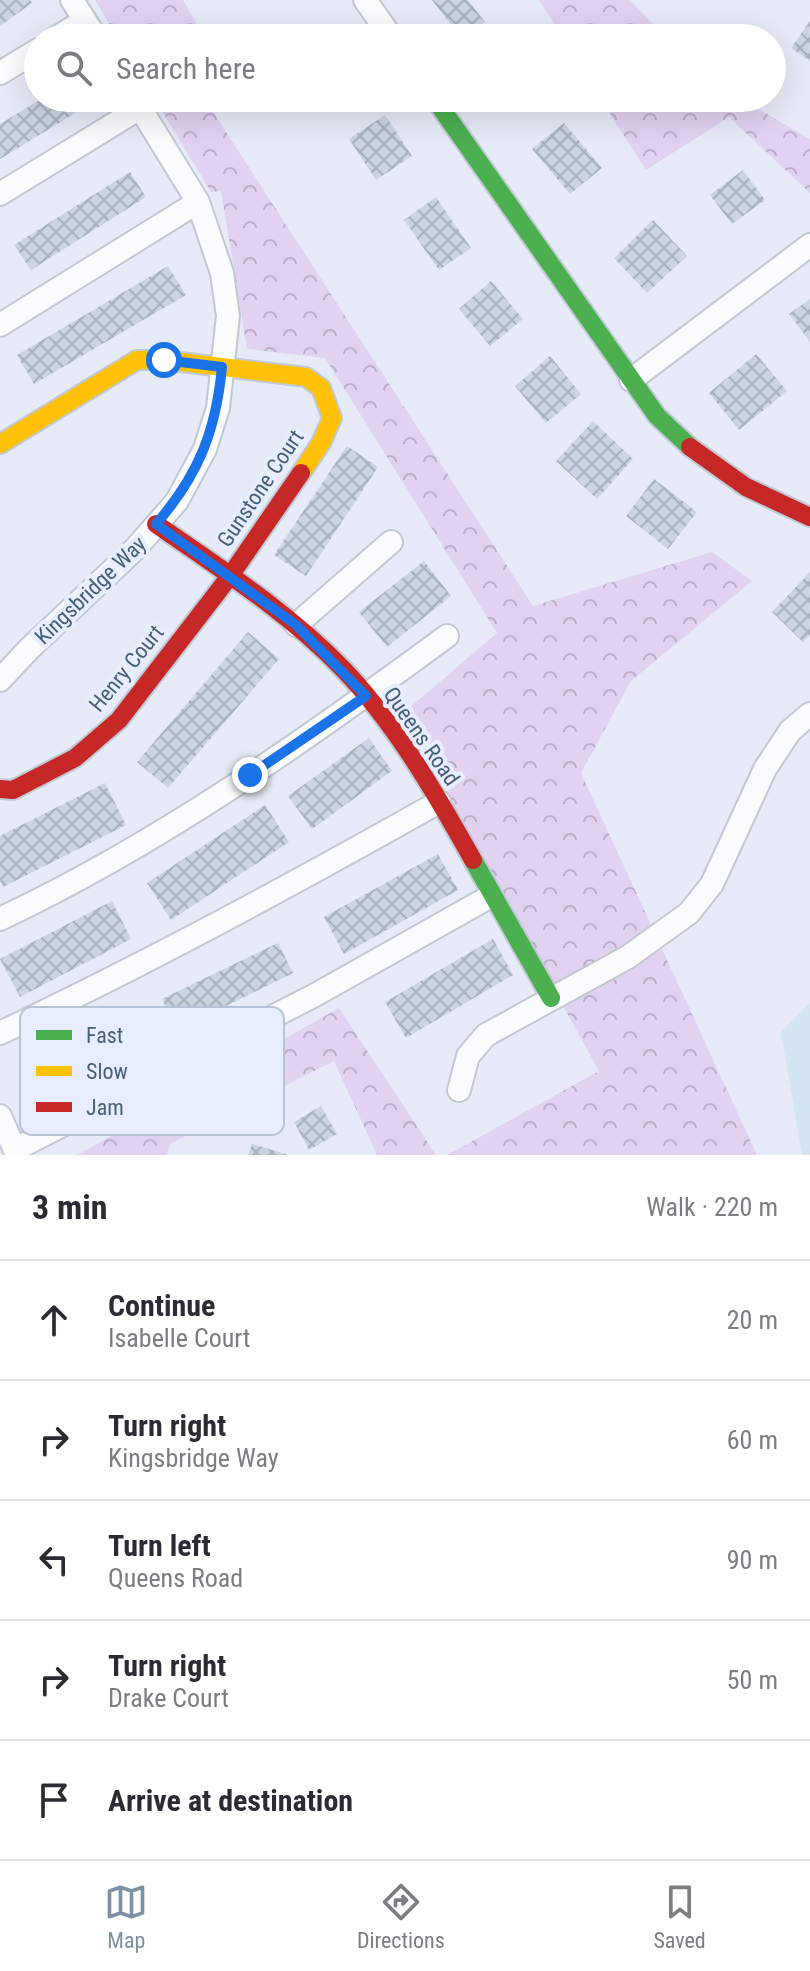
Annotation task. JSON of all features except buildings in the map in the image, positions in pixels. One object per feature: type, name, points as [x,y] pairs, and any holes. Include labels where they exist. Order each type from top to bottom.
[{"type":"street","points":[[72,0],[88,24]]},
{"type":"street","points":[[365,0],[382,24]]},
{"type":"street","points":[[0,73],[24,58]]},
{"type":"street","points":[[0,194],[123,112]]},
{"type":"street","name":"Kingsbridge Way","points":[[0,680],[135,549],[177,501],[205,449],[218,408],[228,316],[222,273],[198,202],[143,112]]},
{"type":"street","points":[[444,112],[631,380],[685,446],[759,496],[810,517]]},
{"type":"street","points":[[0,325],[198,202]]},
{"type":"street","points":[[631,380],[810,245]]},
{"type":"street","points":[[0,444],[137,360],[222,367]]},
{"type":"street","name":"Gunstone Court","points":[[222,367],[306,377],[321,388],[332,418],[321,443],[230,576]]},
{"type":"street","name":"Queens Road","points":[[156,524],[296,625],[366,696],[439,802],[551,998]]},
{"type":"street","points":[[296,625],[391,542]]},
{"type":"street","name":"Henry Court","points":[[0,789],[13,790],[75,758],[119,720],[230,576]]},
{"type":"street","points":[[0,919],[34,903],[159,831],[250,775],[447,636]]},
{"type":"street","points":[[459,1090],[468,1056],[486,1035],[628,957],[689,913],[712,884],[765,769],[790,731],[810,714]]},
{"type":"street","points":[[55,1007],[272,896],[439,802]]},
{"type":"street","points":[[284,1012],[491,896]]},
{"type":"street","points":[[0,1033],[20,1023]]},
{"type":"street","points":[[0,1116],[18,1153],[52,1135]]},
{"type":"shaded area","points":[[810,1003],[810,1155],[802,1155],[781,1032]]},
{"type":"green space","points":[[95,0],[183,0],[197,24],[110,24]]},
{"type":"green space","points":[[539,0],[630,0],[653,24],[554,24]]},
{"type":"green space","points":[[162,112],[213,112],[533,606],[712,552],[752,581],[631,681],[581,773],[757,1155],[447,1155],[599,1071],[402,714],[497,633],[325,358],[247,349],[221,191],[211,192]]},
{"type":"green space","points":[[609,112],[763,112],[810,139],[810,193],[729,117],[646,170]]},
{"type":"green space","points":[[339,1008],[436,1155],[377,1155],[334,1061],[284,1086],[284,1039]]},
{"type":"green space","points":[[113,1135],[188,1135],[170,1144],[167,1155],[77,1155]]},
{"type":"traffic: fast","points":[[444,112],[657,416],[690,447]]},
{"type":"traffic: fast","points":[[473,860],[551,998]]},
{"type":"traffic: slow","points":[[0,444],[137,360],[164,360],[306,377],[321,388],[332,418],[321,443],[301,473]]},
{"type":"traffic: jam","points":[[690,447],[746,487],[810,517]]},
{"type":"traffic: jam","points":[[0,789],[13,790],[75,758],[119,720],[230,576],[301,473]]},
{"type":"traffic: jam","points":[[156,524],[277,610],[343,669],[398,736],[473,860]]},
{"type":"route","points":[[164,360],[222,367],[218,408],[205,449],[177,501],[156,524],[296,625],[366,696],[250,775]]}]
